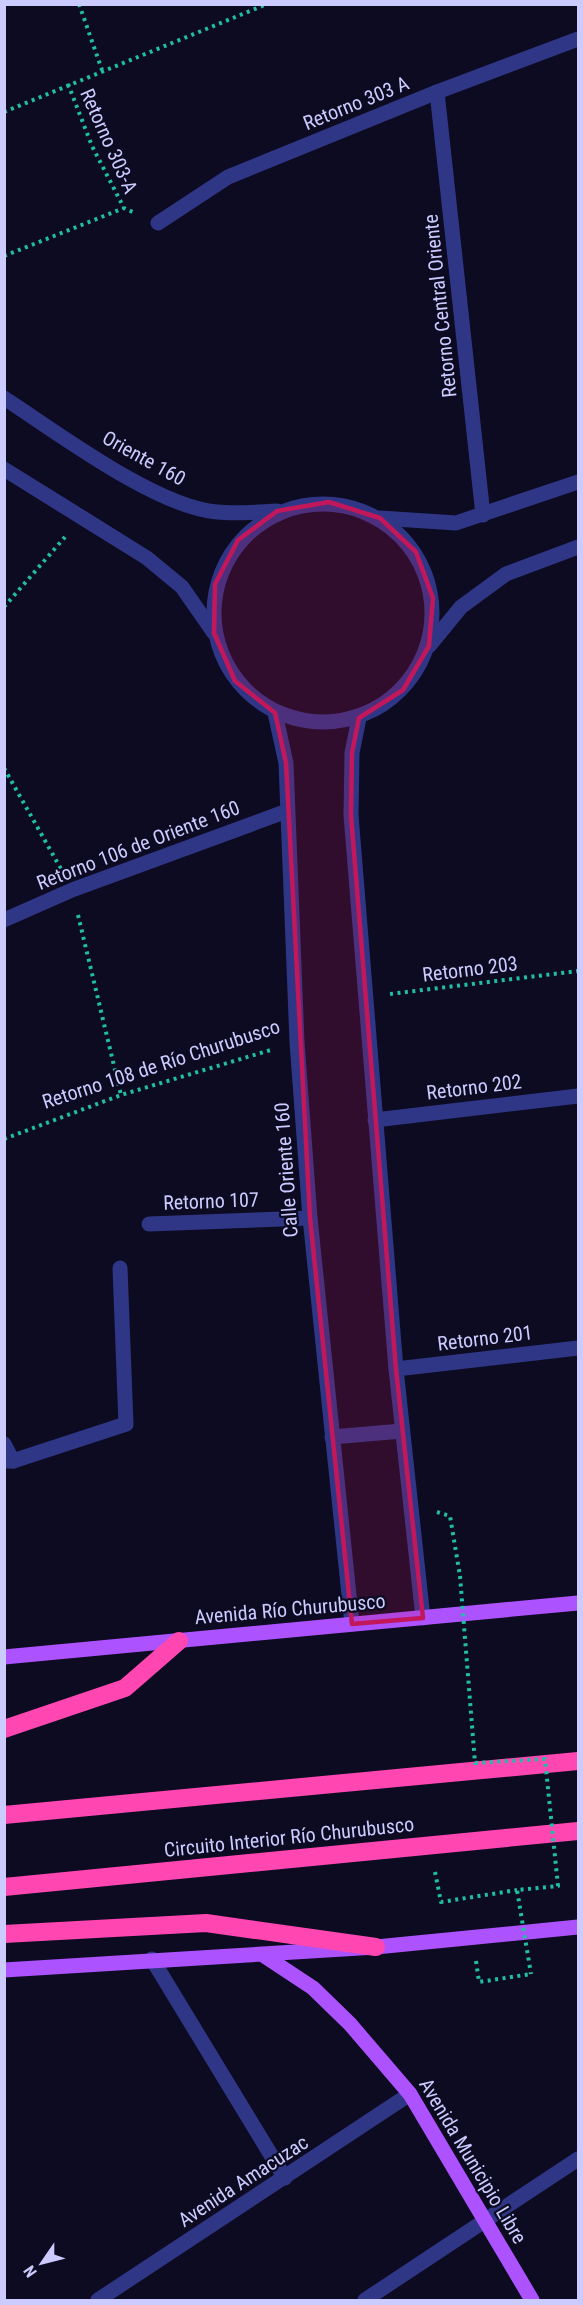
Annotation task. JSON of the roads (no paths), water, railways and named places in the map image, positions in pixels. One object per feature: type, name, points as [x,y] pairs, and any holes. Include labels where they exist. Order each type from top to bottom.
[{"type":"highway","points":[[4,1729],[125,1688],[179,1641]]},
{"type":"highway","points":[[4,1815],[579,1761]]},
{"type":"highway","name":"Circuito Interior Río Churubusco","points":[[4,1887],[579,1831]]},
{"type":"highway","points":[[4,1934],[206,1923],[376,1947]]},
{"type":"main road","name":"Avenida Río Churubusco","points":[[4,1657],[579,1603]]},
{"type":"main road","points":[[4,1970],[152,1959],[263,1955],[376,1947],[579,1927]]},
{"type":"main road","name":"Avenida Municipio Libre","points":[[263,1955],[313,1988],[350,2024],[410,2094],[532,2301]]},
{"type":"street","name":"Retorno 303 A","points":[[158,223],[228,177],[437,92],[579,39]]},
{"type":"street","name":"Retorno Central Oriente","points":[[437,92],[483,515]]},
{"type":"street","name":"Oriente 160","points":[[4,398],[121,473],[174,501],[216,512],[277,511],[329,502],[380,518]]},
{"type":"street","points":[[4,469],[147,558],[182,587],[214,633],[235,681],[275,713],[317,724],[359,718],[403,690],[429,646],[461,607],[506,574],[579,547]]},
{"type":"street","points":[[380,518],[456,523],[579,482]]},
{"type":"street","points":[[214,633],[215,584],[238,540],[277,511]]},
{"type":"street","points":[[380,518],[416,552],[433,598],[429,646]]},
{"type":"street","name":"Calle Oriente 160","points":[[275,713],[286,763],[297,1042],[310,1218],[352,1624]]},
{"type":"street","points":[[359,718],[352,753],[351,815],[396,1369],[423,1618]]},
{"type":"street","name":"Retorno 106 de Oriente 160","points":[[4,920],[72,890],[287,811]]},
{"type":"street","name":"Retorno 202","points":[[375,1120],[579,1096]]},
{"type":"street","name":"Retorno 107","points":[[149,1224],[310,1218]]},
{"type":"street","points":[[4,1443],[9,1461],[126,1424],[120,1268]]},
{"type":"street","name":"Retorno 201","points":[[396,1369],[579,1348]]},
{"type":"street","points":[[332,1437],[402,1431]]},
{"type":"street","points":[[152,1959],[285,2178]]},
{"type":"street","name":"Avenida Amacuzac","points":[[98,2301],[410,2094]]},
{"type":"street","points":[[365,2301],[485,2219],[579,2159]]}]
